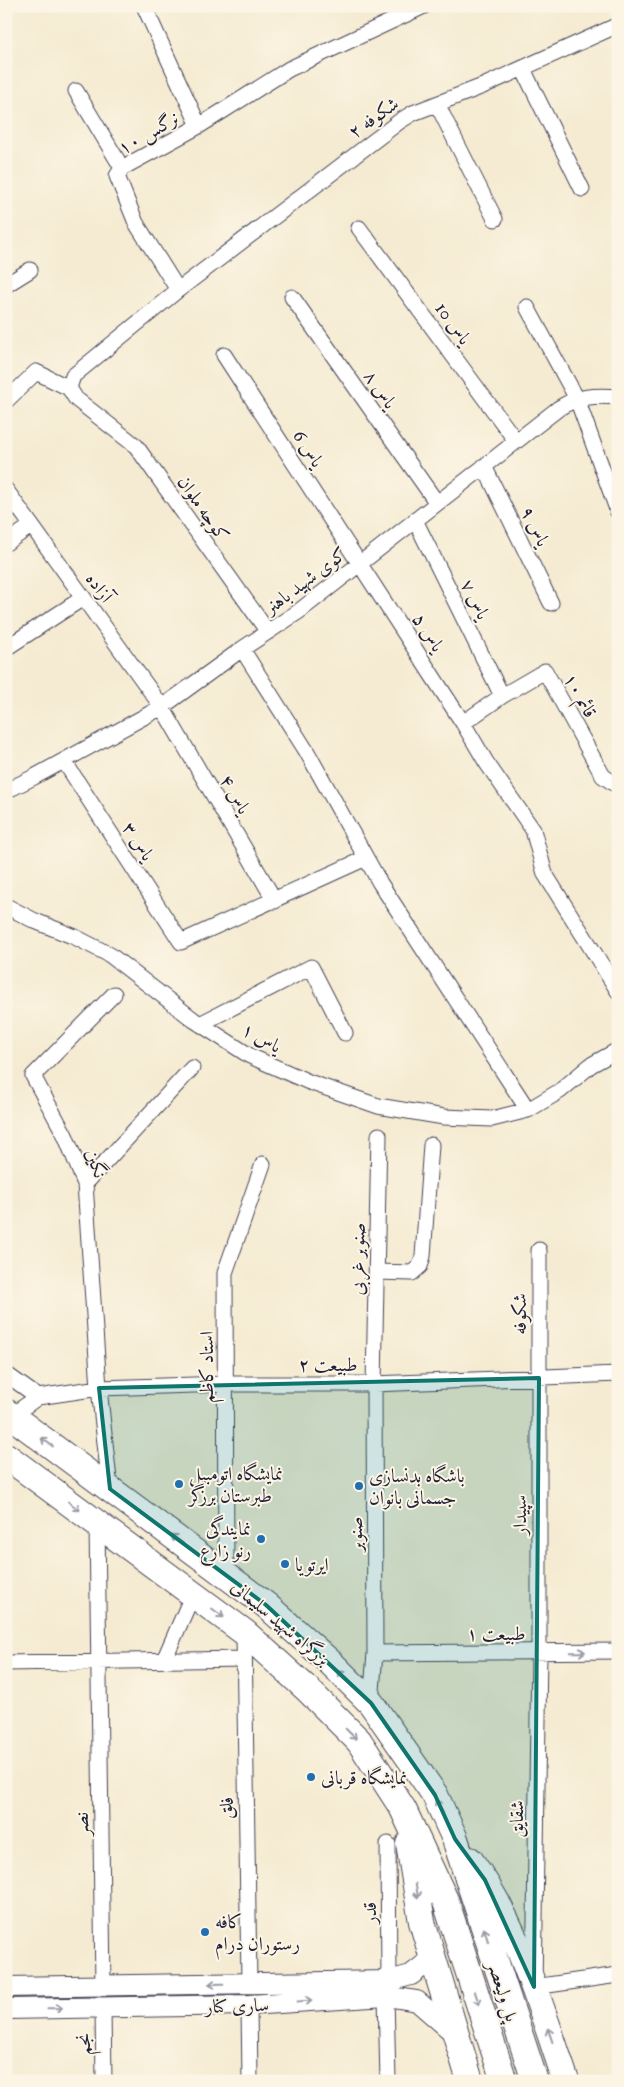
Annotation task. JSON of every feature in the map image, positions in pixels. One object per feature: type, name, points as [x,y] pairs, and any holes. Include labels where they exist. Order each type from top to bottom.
[{"type":"highway","name":"بزرگراه شهید سلیمانی","points":[[9,1414],[266,1605],[332,1664],[371,1703],[435,1795],[455,1840],[474,1900]]},
{"type":"highway","name":"بزرگراه شهید سلیمانی","points":[[6,1456],[244,1632],[307,1689],[359,1741],[403,1809],[446,1902]]},
{"type":"highway","points":[[403,1809],[422,1922],[470,2081]]},
{"type":"highway","points":[[455,1840],[485,1880],[502,1912],[534,1987],[566,2081]]},
{"type":"highway","name":"پل ولیعصر","points":[[474,1900],[534,2081]]},
{"type":"highway","name":"پل ولیعصر","points":[[446,1902],[504,2081]]},
{"type":"main road","name":"ساری کنار","points":[[6,2009],[249,2005],[388,1988],[411,1975],[433,1958]]},
{"type":"main road","name":"ساری کنار","points":[[6,1987],[249,1984],[388,1988],[417,2001],[455,2034]]},
{"type":"main road","points":[[249,1984],[249,2005]]},
{"type":"main road","points":[[103,1986],[103,2008]]},
{"type":"street","name":"نرگس ۱۰","points":[[144,6],[199,126],[122,168],[117,176],[136,223],[178,290]]},
{"type":"street","points":[[199,126],[289,69],[424,6]]},
{"type":"street","name":"شکوفه ۲","points":[[69,388],[72,376],[80,368],[386,130],[413,113],[523,68],[618,26]]},
{"type":"street","points":[[523,68],[582,189]]},
{"type":"street","points":[[76,91],[122,168]]},
{"type":"street","points":[[437,104],[495,219]]},
{"type":"street","name":"یاس 10","points":[[359,228],[516,442]]},
{"type":"street","points":[[6,285],[30,270]]},
{"type":"street","name":"یاس ۸","points":[[292,297],[437,504]]},
{"type":"street","points":[[527,307],[577,399],[618,512]]},
{"type":"street","name":"یاس 6","points":[[224,355],[360,563]]},
{"type":"street","points":[[6,401],[36,372],[69,388]]},
{"type":"street","name":"کوچه ملوان","points":[[69,388],[76,399],[136,446],[268,632]]},
{"type":"street","name":"کوی شهید باهنر","points":[[6,790],[64,761],[162,707],[242,649],[298,612],[558,408],[586,396],[618,397]]},
{"type":"street","name":"یاس ۹","points":[[484,466],[551,604]]},
{"type":"street","name":"آزاده","points":[[6,490],[162,707]]},
{"type":"street","name":"یاس ۷","points":[[415,520],[502,696]]},
{"type":"street","points":[[6,543],[31,526]]},
{"type":"street","name":"یاس ۵","points":[[360,563],[463,722],[486,762],[533,830],[545,874],[618,991]]},
{"type":"street","points":[[6,648],[83,598]]},
{"type":"street","points":[[242,649],[307,752],[380,883],[528,1110]]},
{"type":"street","name":"قائم ۱۰","points":[[502,696],[545,670],[603,776],[618,786]]},
{"type":"street","points":[[463,722],[502,696]]},
{"type":"street","name":"یاس ۴","points":[[162,707],[275,901]]},
{"type":"street","name":"یاس ۳","points":[[64,761],[181,942],[275,901]]},
{"type":"street","points":[[275,901],[366,858]]},
{"type":"street","name":"یاس ۱","points":[[6,906],[35,921],[75,936],[110,955],[200,1024],[250,1056],[309,1082],[378,1106],[444,1117],[492,1119],[528,1110],[560,1091],[591,1065],[618,1050]]},
{"type":"street","points":[[200,1024],[311,967],[345,1033]]},
{"type":"street","name":"نگین","points":[[110,1489],[99,1388],[85,1184],[66,1135],[33,1076],[114,994]]},
{"type":"street","points":[[85,1184],[192,1068]]},
{"type":"street","name":"صنوبر غربی","points":[[374,1384],[379,1134]]},
{"type":"street","points":[[377,1272],[412,1273],[420,1266],[423,1256],[431,1145]]},
{"type":"street","name":"استاد کاظم","points":[[226,1576],[226,1273],[264,1164]]},
{"type":"street","name":"شکوفه","points":[[539,1250],[539,1378]]},
{"type":"street","points":[[6,1374],[38,1397],[9,1414]]},
{"type":"street","name":"طبیعت ۲","points":[[38,1397],[99,1388],[226,1384],[374,1384],[618,1374]]},
{"type":"street","name":"سپیدار","points":[[539,1378],[539,1652]]},
{"type":"street","name":"صنوبر","points":[[371,1703],[375,1653],[374,1384]]},
{"type":"street","name":"نصر","points":[[97,1523],[103,1986]]},
{"type":"street","points":[[164,1660],[193,1594]]},
{"type":"street","name":"فلق","points":[[244,1632],[249,1984]]},
{"type":"street","name":"طبیعت ۱","points":[[375,1653],[618,1651]]},
{"type":"street","name":"شقایق","points":[[534,1987],[539,1652]]},
{"type":"street","points":[[6,1663],[244,1659]]},
{"type":"street","name":"قدر","points":[[388,1844],[388,2081]]},
{"type":"street","points":[[534,1987],[618,1974]]},
{"type":"street","points":[[249,2005],[250,2081]]},
{"type":"street","name":"نجم","points":[[103,2008],[104,2081]]},
{"type":"highlighted area","points":[[539,1378],[534,1987],[485,1880],[455,1839],[435,1795],[371,1703],[266,1605],[110,1489],[99,1388]]},
{"type":"place","name":"نمایشگاه اتومبیل طبرستان برزگر","points":[[179,1484]]},
{"type":"place","name":"باشگاه بدنسازی جسمانی بانوان","points":[[359,1486]]},
{"type":"place","name":"نمایندگی رنو زارع","points":[[261,1539]]},
{"type":"place","name":"ایرتویا","points":[[285,1564]]},
{"type":"place","name":"نمایشگاه قربانی","points":[[311,1777]]},
{"type":"place","name":"کافه رستوران درام","points":[[205,1932]]}]
